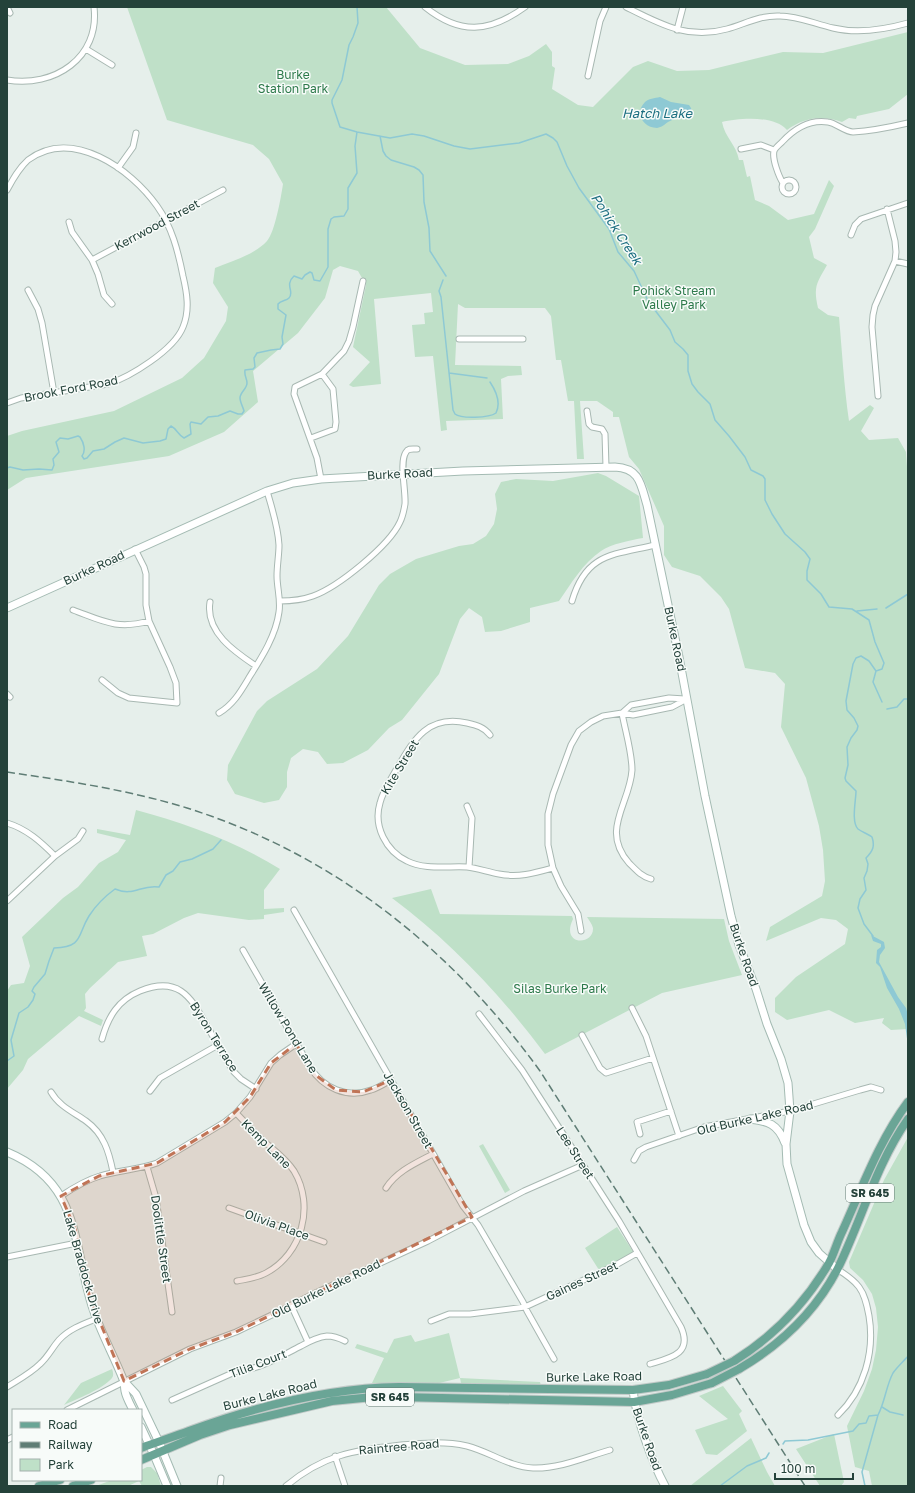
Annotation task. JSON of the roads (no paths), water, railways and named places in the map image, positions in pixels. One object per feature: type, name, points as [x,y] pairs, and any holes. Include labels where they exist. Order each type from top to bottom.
[{"type":"main road","name":"Burke Lake Road","points":[[142,1448],[251,1409],[343,1390],[370,1387],[399,1387],[633,1390],[669,1385],[707,1374],[734,1360],[765,1339],[791,1316],[809,1294],[829,1262],[885,1138],[908,1102]]},
{"type":"main road","name":"Burke Lake Road","points":[[142,1460],[200,1435],[230,1425],[314,1405],[349,1399],[396,1397],[634,1402],[672,1395],[712,1383],[739,1369],[767,1350],[799,1322],[817,1300],[838,1268],[882,1165],[908,1119]]},
{"type":"main road","points":[[39,1486],[56,1481]]},
{"type":"main road","points":[[73,1486],[88,1481]]},
{"type":"street","points":[[7,7],[10,13]]},
{"type":"street","points":[[7,80],[34,81],[56,75],[76,61],[86,49],[93,29],[94,7]]},
{"type":"street","points":[[424,7],[443,20],[462,26],[473,27],[485,26],[503,21],[525,7]]},
{"type":"street","points":[[588,76],[600,21],[606,7]]},
{"type":"street","points":[[626,7],[665,26],[695,33],[715,32],[729,29],[757,18],[778,15],[796,17],[833,28],[853,31],[874,31],[908,23]]},
{"type":"street","points":[[677,30],[684,7]]},
{"type":"street","points":[[86,49],[112,65]]},
{"type":"street","points":[[783,183],[778,173],[773,155],[774,150],[794,130],[806,124],[818,122],[834,123],[851,132],[908,123]]},
{"type":"street","points":[[118,168],[132,147],[136,133]]},
{"type":"street","points":[[741,149],[761,146],[774,150]]},
{"type":"street","name":"Brook Ford Road","points":[[7,190],[17,172],[39,153],[57,148],[75,148],[96,155],[118,168],[146,192],[157,207],[173,235],[178,251],[187,296],[186,317],[184,327],[179,336],[166,350],[121,380],[108,384],[21,398],[7,403]]},
{"type":"street","name":"Kerrwood Street","points":[[92,260],[223,190]]},
{"type":"street","points":[[851,235],[855,225],[861,219],[908,203]]},
{"type":"street","points":[[878,396],[872,327],[873,315],[875,306],[895,261],[896,252],[895,241],[887,209]]},
{"type":"street","points":[[69,222],[72,232],[92,260],[98,274],[104,296],[112,304]]},
{"type":"street","points":[[895,261],[908,264]]},
{"type":"street","points":[[321,479],[317,458],[294,394],[295,387],[322,374],[341,356],[347,346],[353,327],[363,280]]},
{"type":"street","points":[[28,290],[38,309],[42,323],[54,393]]},
{"type":"street","points":[[459,338],[523,339]]},
{"type":"street","points":[[310,438],[335,429],[336,422],[333,389],[322,374]]},
{"type":"street","points":[[587,411],[589,424],[592,427],[602,429],[605,434],[606,467]]},
{"type":"street","points":[[280,601],[302,600],[336,585],[364,563],[388,539],[399,525],[405,503],[403,460],[409,449],[416,448]]},
{"type":"street","name":"Burke Road","points":[[7,608],[135,549],[267,491],[293,483],[321,479],[404,474],[606,467],[627,469],[637,477],[647,505],[687,699],[705,796],[734,927],[788,1083],[790,1111],[786,1144],[787,1164],[804,1225],[814,1248],[829,1262],[852,1279],[861,1290],[866,1304],[871,1335],[868,1359],[861,1382],[852,1400],[838,1415]]},
{"type":"street","points":[[219,713],[227,708],[235,699],[266,650],[279,613],[280,601],[277,575],[279,547],[278,530],[267,491]]},
{"type":"street","points":[[572,601],[580,579],[587,570],[595,564],[613,556],[655,546]]},
{"type":"street","points":[[102,680],[118,693],[129,698],[177,703],[176,683],[149,621],[146,605],[146,574],[135,549]]},
{"type":"street","points":[[210,602],[210,618],[220,636],[237,654],[256,666]]},
{"type":"street","points":[[74,610],[104,622],[116,625],[138,624],[149,621]]},
{"type":"street","points":[[581,931],[578,914],[561,886],[553,868],[548,845],[548,814],[553,794],[570,745],[579,731],[591,722],[603,716],[622,712],[631,705],[669,698],[687,699]]},
{"type":"street","points":[[622,712],[633,715],[672,707],[687,699]]},
{"type":"street","points":[[622,712],[632,770],[630,782],[618,820],[618,838],[620,848],[627,860],[639,874],[651,879]]},
{"type":"street","name":"Kite Street","points":[[490,735],[486,730],[479,726],[456,721],[441,723],[427,729],[417,737],[384,792],[379,804],[378,822],[382,834],[389,847],[398,856],[408,862],[423,866],[469,868],[500,875],[517,876],[533,874],[553,868]]},
{"type":"street","points":[[467,806],[472,818],[469,868]]},
{"type":"street","points":[[7,823],[36,837],[55,856]]},
{"type":"street","points":[[7,901],[55,856],[78,839],[83,831]]},
{"type":"street","name":"Jackson Street","points":[[294,910],[463,1206],[472,1217],[525,1307]]},
{"type":"street","name":"Willow Pond Lane","points":[[243,950],[296,1044],[317,1076],[326,1084],[336,1090],[350,1093],[375,1089],[391,1080]]},
{"type":"street","name":"Byron Terrace","points":[[102,1039],[109,1018],[124,1000],[143,990],[166,986],[179,990],[194,1002],[237,1075],[256,1089]]},
{"type":"street","points":[[632,1008],[646,1036],[679,1136]]},
{"type":"street","name":"Lee Street","points":[[479,1014],[522,1070],[638,1253],[682,1327],[685,1336],[682,1349],[676,1354],[650,1364]]},
{"type":"street","points":[[582,1035],[600,1068],[606,1073],[653,1058]]},
{"type":"street","points":[[61,1196],[85,1181],[99,1176],[113,1172],[147,1167],[157,1163],[225,1122],[242,1108],[256,1089],[271,1063],[296,1044]]},
{"type":"street","points":[[150,1091],[160,1078],[218,1045]]},
{"type":"street","name":"Old Burke Lake Road","points":[[634,1160],[639,1151],[646,1147],[704,1127],[790,1111],[871,1087],[881,1090]]},
{"type":"street","points":[[51,1092],[60,1104],[87,1122],[98,1132],[107,1149],[113,1172]]},
{"type":"street","points":[[640,1134],[636,1122],[671,1111]]},
{"type":"street","name":"Kemp Lane","points":[[236,1113],[259,1137],[285,1160],[296,1176],[302,1191],[305,1207],[304,1221],[292,1250],[277,1266],[258,1276],[237,1281]]},
{"type":"street","points":[[750,1119],[766,1121],[775,1126],[784,1138],[786,1144]]},
{"type":"street","name":"Lake Braddock Drive","points":[[7,1152],[34,1167],[49,1181],[61,1196],[72,1221],[96,1319],[124,1381],[136,1394],[176,1486]]},
{"type":"street","points":[[386,1188],[392,1178],[433,1154]]},
{"type":"street","name":"Old Burke Lake Road","points":[[69,1409],[190,1349],[236,1332],[428,1241],[524,1191],[583,1165]]},
{"type":"street","name":"Doolittle Street","points":[[147,1167],[156,1198],[172,1312]]},
{"type":"street","name":"Olivia Place","points":[[229,1208],[324,1242]]},
{"type":"street","points":[[7,1257],[77,1243]]},
{"type":"street","name":"Gaines Street","points":[[431,1321],[449,1314],[470,1314],[525,1307],[614,1266],[638,1253]]},
{"type":"street","points":[[291,1306],[308,1342]]},
{"type":"street","points":[[525,1307],[554,1359]]},
{"type":"street","points":[[7,1387],[40,1365],[48,1356],[58,1340],[67,1332],[96,1319]]},
{"type":"street","name":"Tilia Court","points":[[172,1400],[237,1372],[257,1367],[308,1342],[325,1336],[337,1337],[345,1341]]},
{"type":"street","name":"Lake Braddock Drive","points":[[124,1381],[125,1391],[133,1409]]},
{"type":"street","name":"Burke Road","points":[[633,1390],[637,1414],[655,1465],[665,1486]]},
{"type":"street","points":[[142,1429],[166,1486]]},
{"type":"street","name":"Raintree Road","points":[[286,1486],[305,1471],[335,1456],[368,1448],[436,1442],[468,1446],[521,1466],[544,1468],[610,1450]]},
{"type":"street","points":[[335,1456],[345,1486]]},
{"type":"street","points":[[220,1486],[221,1478]]},
{"type":"water","name":"Hatch Lake","points":[[660,97],[671,102],[689,105],[692,112],[674,119],[659,128],[652,127],[644,123],[640,115],[640,111],[645,102]]},
{"type":"water","points":[[871,935],[884,942],[885,948],[880,955],[879,962],[898,997],[906,1008],[908,1015],[908,1046],[905,1024],[899,1009],[887,988],[880,967],[876,963],[877,950],[881,947],[881,944],[873,941]]},
{"type":"waterway","name":"Pohick Creek","points":[[357,7],[358,23],[349,45],[342,80],[332,100],[340,127],[357,132],[390,138],[412,134],[424,136],[454,146],[470,149],[519,143],[546,134],[553,138],[557,142],[567,166],[579,188],[609,229],[618,252],[634,271],[648,301],[670,330],[675,342],[688,355],[688,371],[692,384],[710,404],[715,420],[745,457],[751,470],[763,476],[765,479],[765,500],[772,514],[785,534],[805,552],[810,559],[807,571],[807,580],[821,594],[829,607],[852,609],[869,620],[875,642],[884,663],[882,669],[876,671],[869,661],[861,656],[856,658],[853,664],[846,701],[847,710],[854,718],[858,726],[847,747],[848,765],[845,778],[856,791],[854,816],[856,826],[858,829],[872,837],[873,840],[873,848],[866,858],[868,864],[864,878],[866,890],[860,899],[858,908],[864,924],[873,936]]},
{"type":"waterway","points":[[7,468],[10,467],[23,470],[52,470],[54,465],[53,459],[59,452],[56,442],[60,438],[68,439],[78,436],[80,437],[84,447],[82,456],[84,459],[87,458],[93,451],[104,449],[124,438],[143,443],[160,441],[166,439],[168,429],[171,426],[184,438],[191,434],[191,422],[201,424],[208,417],[218,416],[230,411],[242,414],[244,411],[240,398],[247,385],[245,370],[253,369],[255,367],[254,358],[257,353],[280,349],[283,344],[282,337],[286,315],[278,309],[278,304],[291,296],[291,279],[294,276],[302,279],[310,272],[312,273],[314,280],[320,281],[328,267],[328,229],[331,219],[334,217],[344,216],[348,209],[348,188],[357,173],[355,146],[357,132]]},
{"type":"waterway","points":[[380,136],[383,151],[386,156],[391,160],[414,167],[423,175],[424,202],[429,228],[430,251],[446,276]]},
{"type":"waterway","points":[[443,280],[439,291],[441,297],[453,410],[455,414],[463,417],[475,417],[487,416],[496,413],[498,401],[490,382]]},
{"type":"waterway","points":[[449,373],[487,378]]},
{"type":"waterway","points":[[886,608],[908,594]]},
{"type":"waterway","points":[[857,611],[877,609]]},
{"type":"waterway","points":[[876,671],[873,682],[882,702]]},
{"type":"waterway","points":[[887,709],[897,707],[904,699],[908,699]]},
{"type":"waterway","points":[[7,1061],[14,1056],[11,1040],[19,1013],[28,1007],[33,1000],[35,994],[32,991],[45,974],[54,948],[64,947],[75,942],[94,908],[115,889],[127,892],[147,887],[159,887],[166,875],[173,871],[180,862],[192,859],[213,849],[221,840]]},
{"type":"waterway","name":"Pohick Creek","points":[[865,1486],[862,1472],[878,1415],[893,1373],[908,1356]]},
{"type":"waterway","points":[[882,1407],[890,1412],[903,1415]]},
{"type":"waterway","points":[[783,1444],[785,1441],[808,1440],[853,1431],[859,1424],[866,1423],[869,1416],[878,1415]]},
{"type":"waterway","points":[[720,1486],[747,1466],[766,1458],[769,1453]]},
{"type":"railway","points":[[7,772],[143,796],[187,808],[240,827],[291,851],[339,879],[385,911],[428,946],[468,984],[505,1026],[540,1071],[805,1486]]},
{"type":"park label","name":"Burke Station Park","points":[[293,82]]},
{"type":"park label","name":"Pohick Stream Valley Park","points":[[674,298]]},
{"type":"park label","name":"Silas Burke Park","points":[[560,989]]}]
